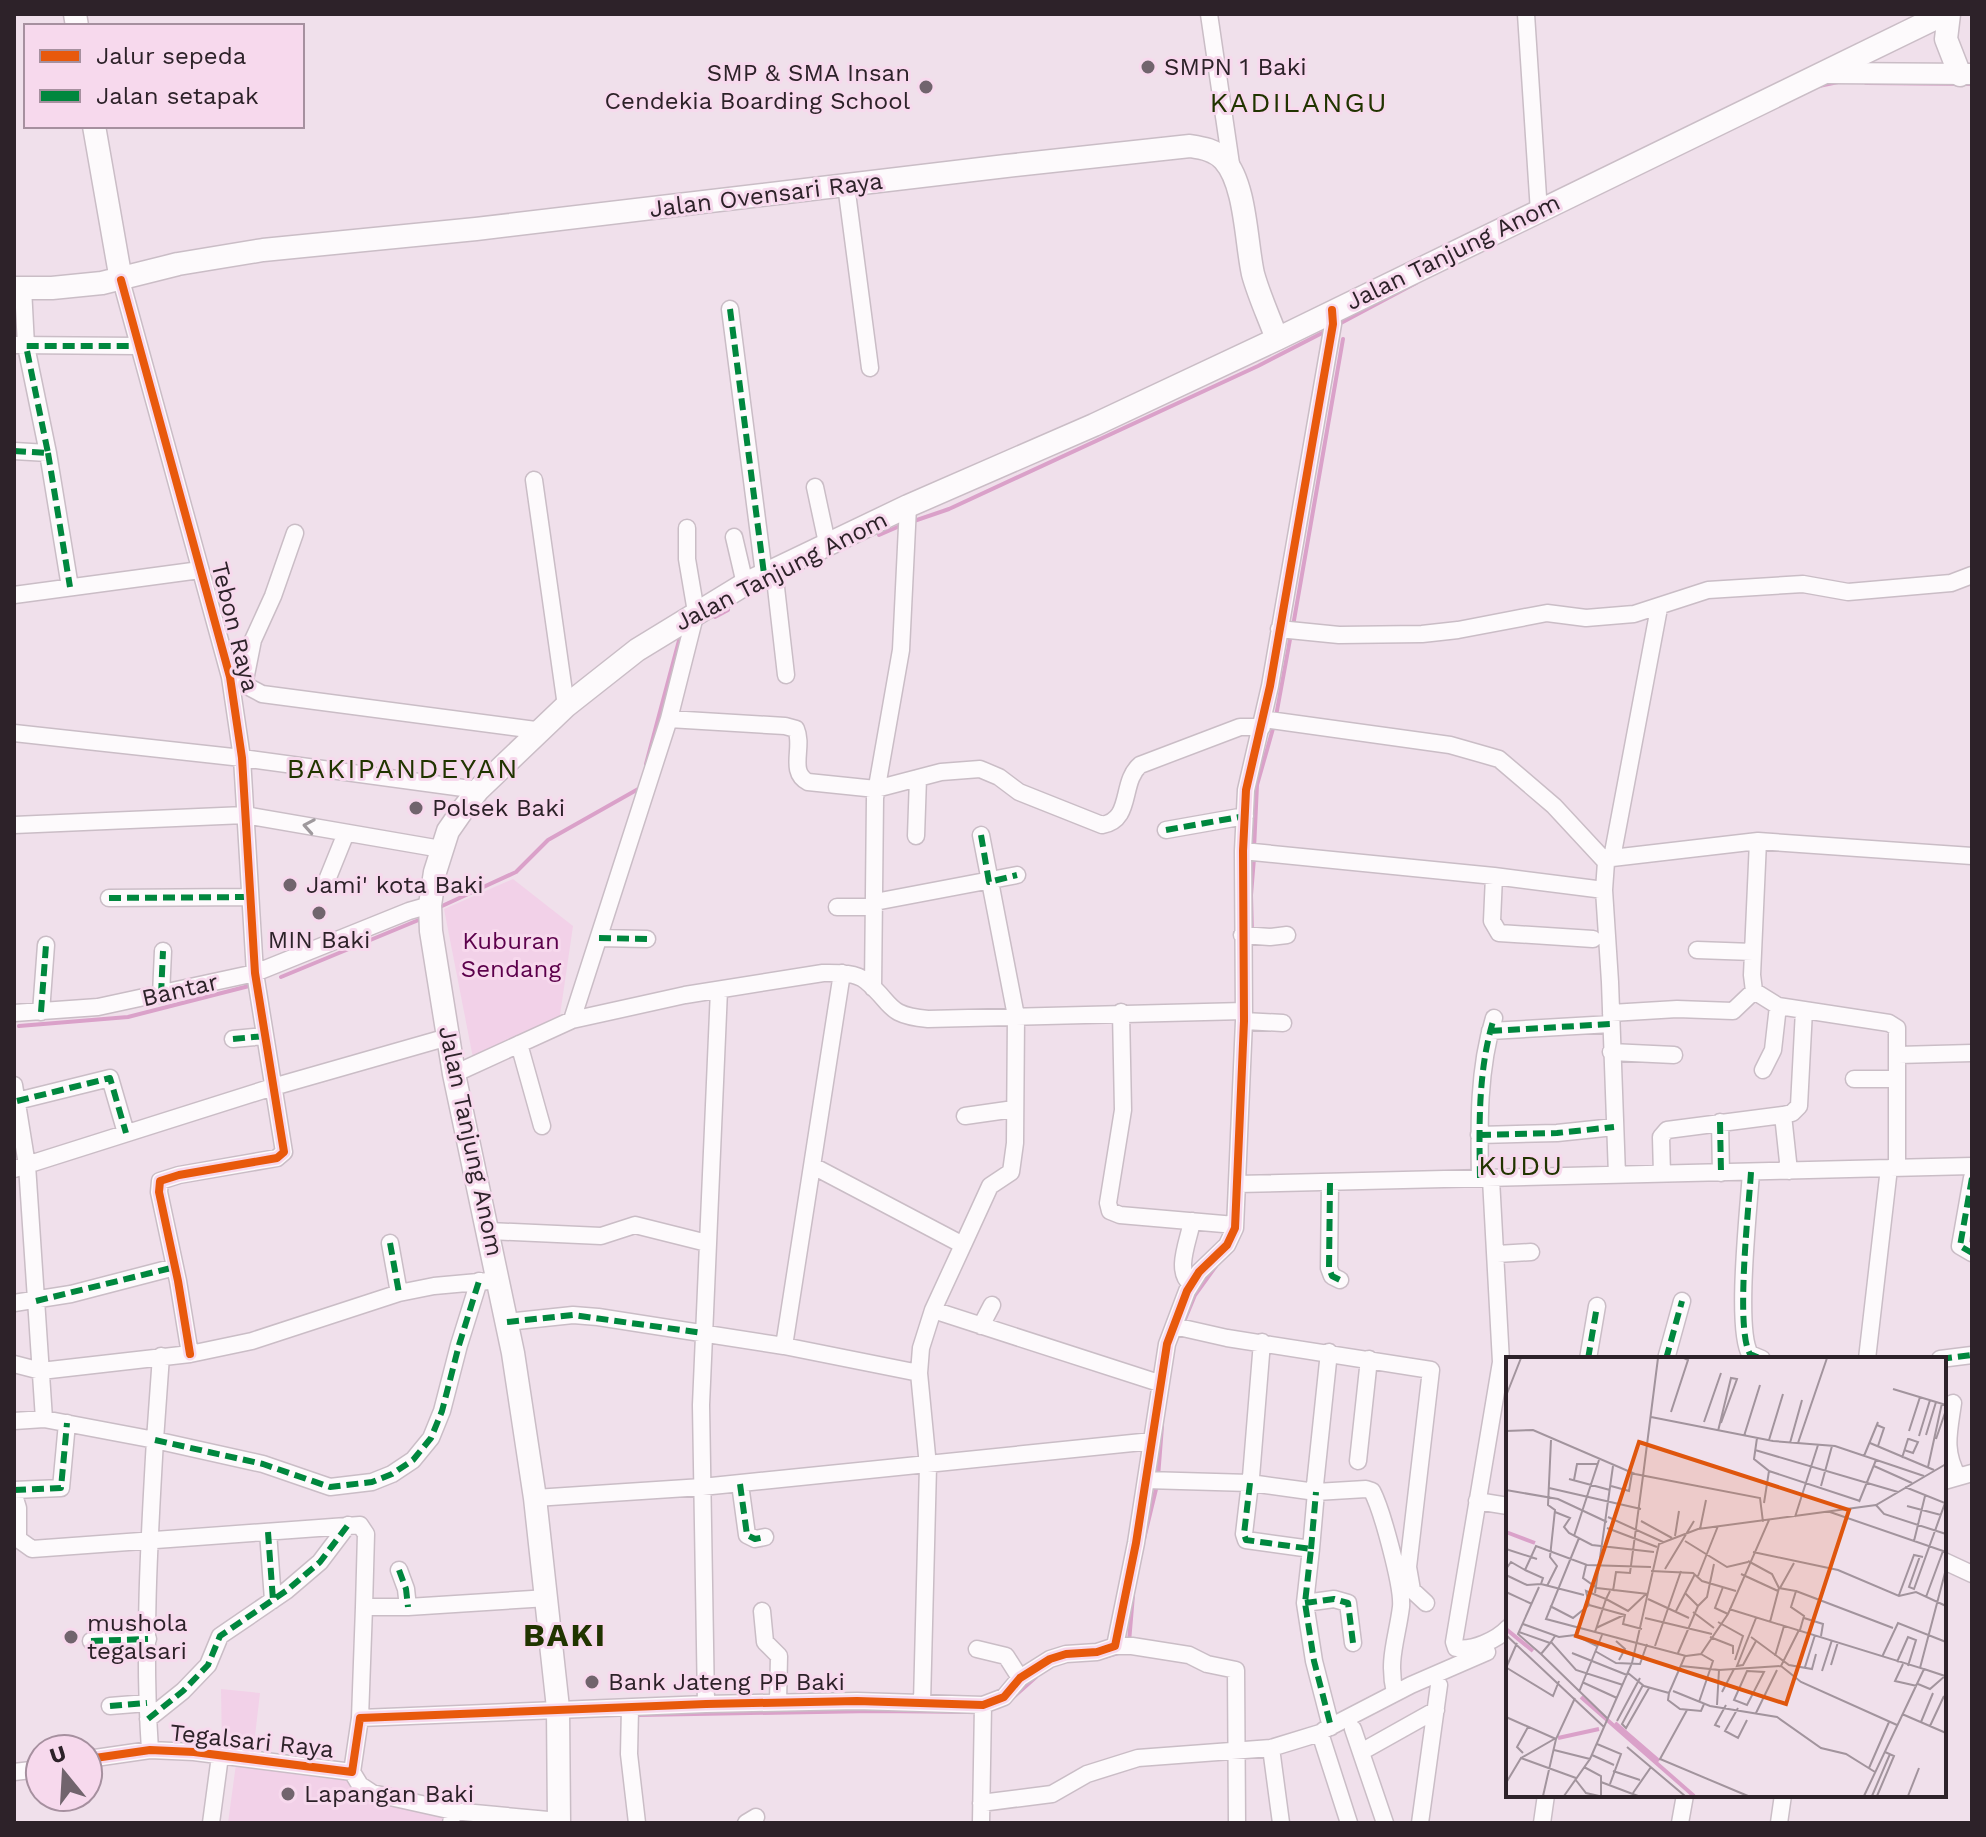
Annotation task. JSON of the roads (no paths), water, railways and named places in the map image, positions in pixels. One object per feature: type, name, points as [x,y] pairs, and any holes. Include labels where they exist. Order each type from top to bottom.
[{"type":"main road","points":[[1946,14],[1946,39],[1966,74]]},
{"type":"main road","name":"Jalan Tanjung Anom","points":[[559,1822],[558,1708],[535,1498],[507,1322],[489,1281],[489,1231],[454,1074],[431,931],[430,905],[441,849],[454,821],[478,790],[566,706],[637,650],[761,576],[827,543],[907,517],[1277,339],[1332,323],[1539,212],[1946,14]]},
{"type":"main road","points":[[94,128],[121,280]]},
{"type":"main road","name":"Jalan Ovensari Raya","points":[[19,288],[52,288],[121,280],[178,264],[263,250],[476,229],[1190,146],[1217,154],[1232,173]]},
{"type":"main road","points":[[1232,173],[1239,192],[1256,284],[1277,339]]},
{"type":"street","points":[[1209,14],[1232,173]]},
{"type":"street","points":[[1526,14],[1539,212]]},
{"type":"street","points":[[1828,73],[1966,74]]},
{"type":"street","points":[[846,185],[870,368]]},
{"type":"street","name":"Tebon Raya","points":[[121,280],[200,570],[237,681],[236,714],[242,758],[256,977],[284,1152],[281,1156],[160,1181],[159,1192],[175,1267]]},
{"type":"street","points":[[19,288],[20,346],[48,453],[70,587]]},
{"type":"street","points":[[730,309],[761,576],[786,675]]},
{"type":"street","points":[[1124,1645],[1154,1480],[1152,1441],[1167,1344],[1178,1327],[1191,1284],[1227,1245],[1235,1225],[1242,1184],[1251,852],[1245,816],[1246,790],[1268,722],[1286,630],[1332,323]]},
{"type":"street","points":[[20,346],[137,346]]},
{"type":"street","points":[[14,451],[48,453]]},
{"type":"street","points":[[534,480],[566,706]]},
{"type":"street","points":[[815,487],[827,543]]},
{"type":"street","points":[[873,988],[876,789],[901,650],[907,517]]},
{"type":"street","points":[[572,1020],[669,719],[696,612],[687,559],[687,528]]},
{"type":"street","points":[[295,533],[273,596],[237,681],[262,694],[543,731]]},
{"type":"street","points":[[734,537],[761,576]]},
{"type":"street","points":[[14,595],[200,570]]},
{"type":"street","points":[[1286,630],[1339,635],[1422,634],[1547,613],[1607,617],[1659,608],[1688,594],[1708,590],[1803,584],[1848,592],[1951,583],[1972,575]]},
{"type":"street","points":[[1617,1175],[1604,890],[1659,608]]},
{"type":"street","points":[[236,714],[262,694]]},
{"type":"street","points":[[669,719],[796,729],[799,737],[797,770],[802,780],[876,789],[918,778],[980,769],[999,777],[1019,792],[1102,825],[1121,814],[1132,776],[1140,765],[1240,727],[1268,722],[1450,745],[1499,759],[1554,806],[1609,860]]},
{"type":"street","points":[[14,733],[242,758],[478,790]]},
{"type":"street","points":[[916,836],[918,778]]},
{"type":"street","points":[[14,825],[245,815],[441,849]]},
{"type":"street","points":[[1166,830],[1245,816]]},
{"type":"street","points":[[325,885],[346,833]]},
{"type":"street","points":[[922,1703],[928,1466],[919,1373],[921,1348],[933,1310],[990,1186],[1011,1172],[1015,1143],[1016,1016],[981,835]]},
{"type":"street","points":[[1609,860],[1758,841],[1972,856]]},
{"type":"street","points":[[1754,991],[1752,975],[1758,841]]},
{"type":"street","points":[[1251,852],[1604,890]]},
{"type":"street","points":[[837,907],[874,904],[1017,875]]},
{"type":"street","points":[[1494,876],[1492,921],[1499,933],[1593,939]]},
{"type":"street","points":[[109,898],[250,897]]},
{"type":"street","name":"Bantar","points":[[14,1013],[98,1007],[256,977],[430,905]]},
{"type":"street","points":[[1249,935],[1287,935]]},
{"type":"street","points":[[599,938],[647,939]]},
{"type":"street","points":[[41,1012],[46,945]]},
{"type":"street","points":[[1697,950],[1753,952]]},
{"type":"street","points":[[161,995],[163,951]]},
{"type":"street","points":[[454,1074],[572,1020],[719,990],[823,973],[842,973],[861,978],[894,1011],[909,1017],[928,1019],[1121,1012],[1283,1023]]},
{"type":"street","points":[[784,1346],[842,973]]},
{"type":"street","points":[[706,1704],[701,1405],[719,990]]},
{"type":"street","points":[[1506,1630],[1468,1649],[1456,1648],[1454,1642],[1477,1501],[1504,1366],[1497,1254],[1479,1135],[1482,1084],[1492,1024],[1611,1018],[1677,1009],[1733,1011],[1754,991]]},
{"type":"street","points":[[1754,991],[1778,1006],[1895,1025],[1897,1031],[1893,1168],[1867,1357]]},
{"type":"street","points":[[1763,1070],[1773,1050],[1778,1006]]},
{"type":"street","points":[[1662,1174],[1662,1134],[1667,1130],[1783,1115],[1792,1113],[1799,1106],[1804,1010]]},
{"type":"street","points":[[1121,1012],[1123,1110],[1108,1208],[1120,1215],[1235,1225]]},
{"type":"street","points":[[233,1039],[265,1036]]},
{"type":"street","points":[[21,1167],[273,1087],[448,1037]]},
{"type":"street","points":[[519,1044],[542,1126]]},
{"type":"street","points":[[1611,1052],[1674,1055]]},
{"type":"street","points":[[1898,1055],[1972,1053]]},
{"type":"street","points":[[44,1419],[36,1301],[15,1093],[110,1078],[126,1133]]},
{"type":"street","points":[[1854,1079],[1897,1079]]},
{"type":"street","points":[[965,1116],[1014,1109]]},
{"type":"street","points":[[1783,1115],[1789,1171]]},
{"type":"street","points":[[1720,1122],[1721,1173]]},
{"type":"street","points":[[1479,1135],[1557,1133],[1614,1127]]},
{"type":"street","points":[[813,1166],[963,1245]]},
{"type":"street","points":[[1242,1184],[1972,1166]]},
{"type":"street","points":[[1751,1172],[1743,1295],[1746,1339],[1750,1354],[1757,1357]]},
{"type":"street","points":[[1972,1178],[1960,1246],[1972,1253]]},
{"type":"street","points":[[1330,1183],[1329,1268],[1332,1276],[1340,1280]]},
{"type":"street","points":[[1191,1284],[1181,1271],[1192,1221]]},
{"type":"street","points":[[489,1231],[601,1236],[635,1225],[707,1243]]},
{"type":"street","points":[[390,1243],[399,1293]]},
{"type":"street","points":[[1497,1254],[1531,1252]]},
{"type":"street","points":[[14,1303],[36,1301],[175,1267],[190,1354]]},
{"type":"street","points":[[14,1364],[41,1371],[190,1354],[252,1341],[399,1293],[489,1281]]},
{"type":"street","points":[[14,1421],[44,1419],[155,1440],[263,1464],[330,1487],[372,1482],[392,1474],[413,1460],[431,1438],[442,1411],[459,1345],[489,1281]]},
{"type":"street","points":[[1667,1357],[1682,1301]]},
{"type":"street","points":[[981,1326],[992,1305]]},
{"type":"street","points":[[1588,1357],[1597,1306]]},
{"type":"street","points":[[933,1310],[1159,1383]]},
{"type":"street","points":[[507,1322],[573,1315],[784,1346],[919,1373]]},
{"type":"street","points":[[1178,1327],[1431,1370],[1408,1567],[1412,1590],[1426,1603]]},
{"type":"street","points":[[1262,1342],[1244,1534],[1246,1540],[1311,1549]]},
{"type":"street","points":[[1329,1352],[1305,1603],[1325,1730],[1349,1823]]},
{"type":"street","points":[[1946,1358],[1972,1355]]},
{"type":"street","name":"Tegalsari Raya","points":[[150,1750],[147,1711],[150,1541],[161,1356]]},
{"type":"street","points":[[1358,1461],[1369,1359]]},
{"type":"street","points":[[1953,1403],[1947,1444],[1948,1457],[1958,1477]]},
{"type":"street","points":[[67,1423],[61,1488],[14,1492],[18,1508],[16,1540],[32,1549],[360,1525],[366,1534],[360,1718]]},
{"type":"street","points":[[535,1498],[740,1484],[1152,1441]]},
{"type":"street","points":[[1154,1480],[1251,1480],[1315,1489],[1366,1489],[1374,1493],[1401,1596],[1392,1658],[1391,1676],[1395,1693]]},
{"type":"street","points":[[740,1484],[747,1535],[755,1539],[765,1537]]},
{"type":"street","points":[[1477,1501],[1506,1506]]},
{"type":"street","points":[[110,1706],[147,1711],[183,1691],[208,1665],[220,1636],[273,1600],[320,1562],[348,1525]]},
{"type":"street","points":[[268,1532],[273,1600]]},
{"type":"street","points":[[1946,1562],[1972,1574]]},
{"type":"street","points":[[399,1570],[408,1607]]},
{"type":"street","points":[[364,1607],[548,1598]]},
{"type":"street","points":[[1305,1603],[1334,1599],[1348,1603],[1353,1643]]},
{"type":"street","points":[[762,1611],[765,1642],[779,1656],[778,1702]]},
{"type":"street","points":[[91,1641],[148,1639]]},
{"type":"street","points":[[981,1803],[1052,1794],[1087,1774],[1138,1758],[1271,1748],[1325,1730],[1395,1693],[1506,1644]]},
{"type":"street","points":[[981,1823],[983,1709],[1004,1697],[1020,1678],[1050,1659],[1124,1645],[1189,1655],[1207,1664],[1236,1670],[1239,1751],[1237,1823]]},
{"type":"street","points":[[977,1649],[1006,1656],[1020,1678]]},
{"type":"street","points":[[1420,1823],[1439,1685]]},
{"type":"street","name":"Tegalsari Raya","points":[[104,1757],[150,1750],[352,1772],[360,1718],[558,1708],[778,1702],[922,1703],[983,1709]]},
{"type":"street","points":[[630,1708],[629,1754],[637,1823]]},
{"type":"street","points":[[1361,1752],[1436,1710]]},
{"type":"street","points":[[1353,1729],[1385,1823]]},
{"type":"street","points":[[1271,1748],[1281,1823]]},
{"type":"street","points":[[211,1823],[220,1756]]},
{"type":"street","points":[[352,1772],[360,1785],[372,1793],[452,1817],[559,1822]]},
{"type":"street","points":[[1542,1823],[1546,1797]]},
{"type":"street","points":[[1680,1823],[1685,1797]]},
{"type":"street","points":[[1779,1823],[1783,1797]]},
{"type":"waterway","points":[[1819,86],[1838,82]]},
{"type":"waterway","points":[[1866,83],[1972,84]]},
{"type":"waterway","points":[[1339,324],[1416,283]]},
{"type":"waterway","points":[[911,522],[949,509],[1258,366],[1328,330]]},
{"type":"waterway","points":[[1293,626],[1343,339]]},
{"type":"waterway","points":[[879,535],[902,525]]},
{"type":"waterway","points":[[715,617],[728,610]]},
{"type":"waterway","points":[[646,764],[681,633]]},
{"type":"waterway","points":[[1276,716],[1291,634]]},
{"type":"waterway","points":[[1254,849],[1257,785],[1274,725]]},
{"type":"waterway","points":[[442,906],[516,872],[548,840],[640,788]]},
{"type":"waterway","points":[[1252,933],[1254,858]]},
{"type":"waterway","points":[[281,977],[421,919]]},
{"type":"waterway","points":[[19,1026],[128,1017],[249,986]]},
{"type":"waterway","points":[[1183,1324],[1195,1295],[1216,1266]]},
{"type":"waterway","points":[[1158,1477],[1162,1426]]},
{"type":"waterway","points":[[1144,1539],[1157,1485]]},
{"type":"waterway","points":[[1129,1642],[1133,1595]]},
{"type":"waterway","points":[[1104,1657],[1122,1652]]},
{"type":"waterway","points":[[1007,1703],[1036,1677]]},
{"type":"waterway","points":[[639,1715],[980,1712]]},
{"type":"place","name":"SMPN 1 Baki","points":[[1148,67]]},
{"type":"place","name":"SMP & SMA Insan Cendekia Boarding School","points":[[926,87]]},
{"type":"place","name":"Polsek Baki","points":[[416,808]]},
{"type":"place","name":"Jami' kota Baki","points":[[290,885]]},
{"type":"place","name":"MIN Baki","points":[[319,913]]},
{"type":"place","name":"mushola tegalsari","points":[[71,1637]]},
{"type":"place","name":"Bank Jateng PP Baki","points":[[592,1682]]},
{"type":"place","name":"Lapangan Baki","points":[[288,1794]]},
{"type":"district","name":"KADILANGU","points":[[1299,102]]},
{"type":"district","name":"BAKIPANDEYAN","points":[[403,768]]},
{"type":"district","name":"KUDU","points":[[1521,1165]]},
{"type":"district","name":"BAKI","points":[[565,1635]]},
{"type":"park label","name":"Kuburan Sendang","points":[[511,955]]}]
